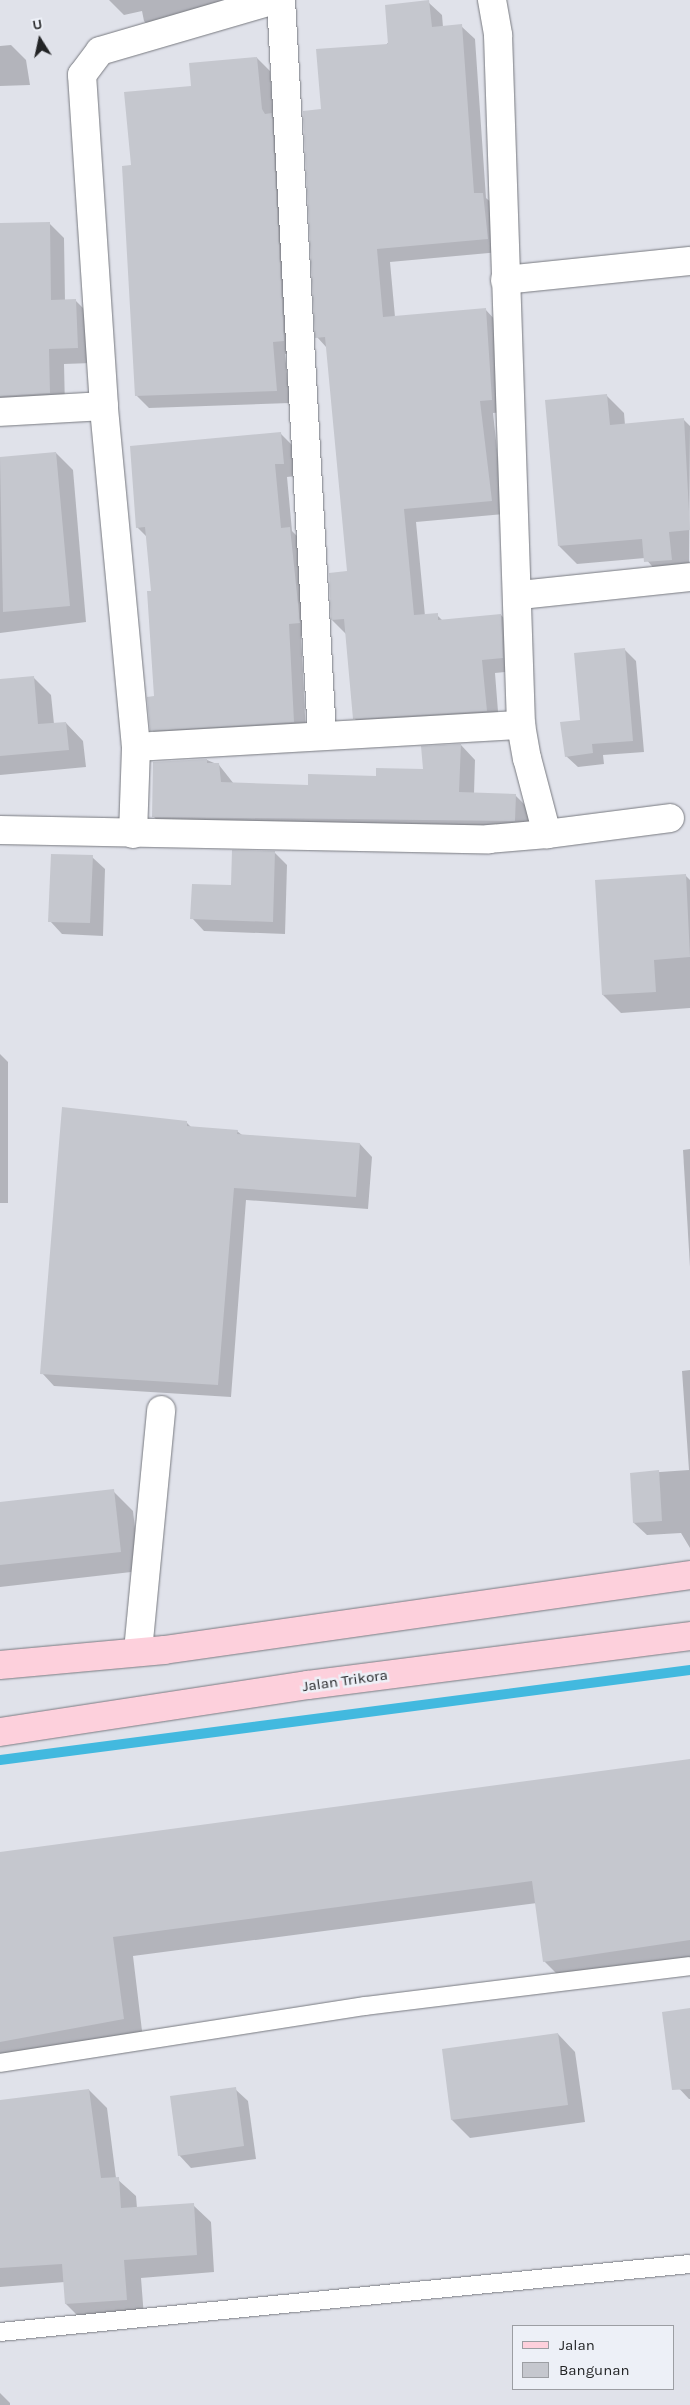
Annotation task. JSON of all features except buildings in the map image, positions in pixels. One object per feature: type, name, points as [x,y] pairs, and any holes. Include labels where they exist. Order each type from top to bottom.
[{"type":"main road","points":[[0,1665],[138,1651],[690,1576]]},
{"type":"main road","name":"Jalan Trikora","points":[[0,1732],[690,1636]]},
{"type":"street","points":[[133,834],[136,747],[104,406],[82,75],[100,51],[274,0]]},
{"type":"street","points":[[281,0],[322,736]]},
{"type":"street","points":[[492,0],[498,35],[505,280],[520,595],[522,725],[547,834]]},
{"type":"street","points":[[505,280],[690,261]]},
{"type":"street","points":[[0,412],[104,406]]},
{"type":"street","points":[[520,595],[690,577]]},
{"type":"street","points":[[136,747],[522,725]]},
{"type":"street","points":[[0,830],[489,840],[670,818]]},
{"type":"street","points":[[138,1651],[161,1410]]},
{"type":"lane","points":[[0,2063],[365,2006],[690,1966]]},
{"type":"lane","points":[[0,2332],[690,2264]]},
{"type":"waterway","points":[[0,1760],[690,1670]]}]
